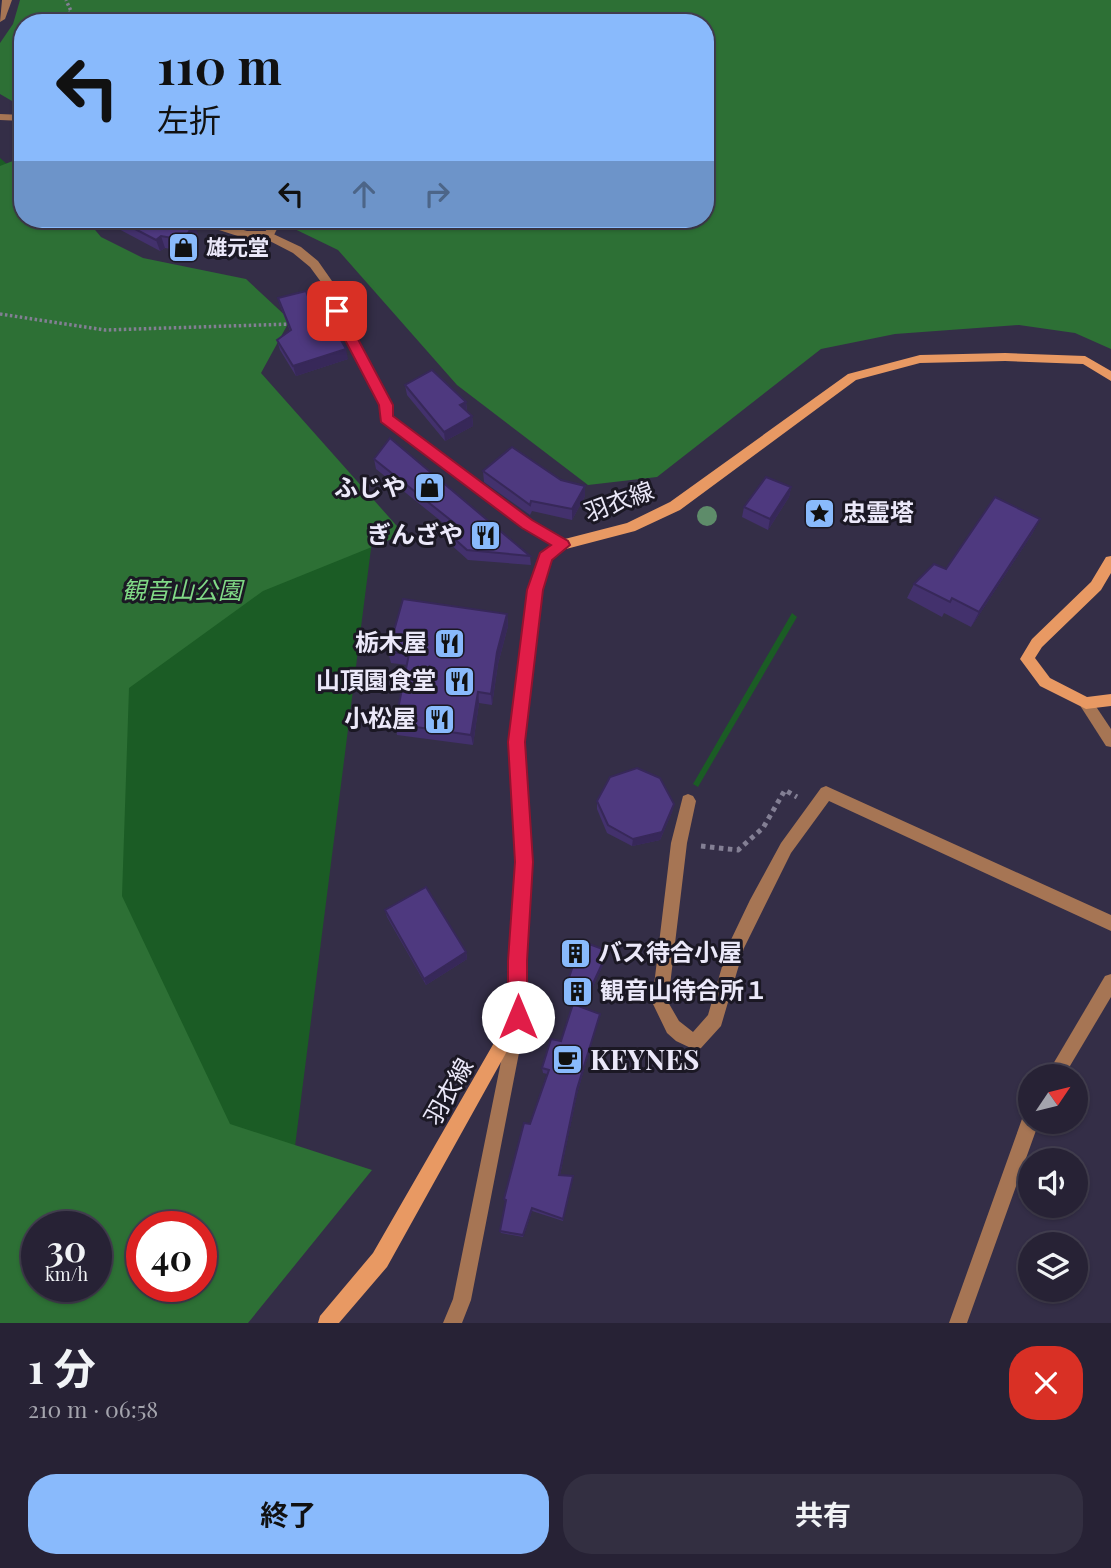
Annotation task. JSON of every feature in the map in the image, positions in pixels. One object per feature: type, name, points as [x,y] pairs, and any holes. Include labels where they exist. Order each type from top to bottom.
[{"type":"street","points":[[0,19],[7,0]]},
{"type":"street","points":[[226,228],[247,234],[263,233],[297,250],[314,264],[326,281],[337,311],[386,405],[386,419],[527,524],[562,545]]},
{"type":"street","points":[[268,236],[272,228]]},
{"type":"street","name":"羽衣線","points":[[327,1323],[380,1260],[518,1017],[518,961],[524,862],[516,742],[535,590],[545,557],[562,545],[630,527],[675,506],[852,377],[920,359],[1017,357],[1084,360],[1111,377]]},
{"type":"street","points":[[1111,561],[1096,586],[1037,643],[1027,659],[1045,682],[1086,703],[1111,741]]},
{"type":"street","points":[[1086,703],[1111,700]]},
{"type":"street","points":[[688,801],[679,843],[660,1002],[668,1022],[680,1036],[695,1042],[715,1020],[736,946],[786,848],[826,793],[1111,923]]},
{"type":"street","points":[[1061,1064],[1111,982]]},
{"type":"street","points":[[452,1323],[462,1300],[518,1017]]},
{"type":"street","points":[[958,1323],[1026,1134]]},
{"type":"path","points":[[0,314],[105,330],[287,326],[337,311]]},
{"type":"path","points":[[679,843],[738,850],[763,828],[785,790]]},
{"type":"green space","points":[[20,0],[1111,0],[1111,349],[1075,333],[1019,325],[895,334],[821,349],[657,477],[588,485],[457,385],[338,250],[293,228],[714,228],[714,14],[16,14]]},
{"type":"green space","points":[[14,21],[12,101],[0,94],[0,43]]},
{"type":"green space","name":"観音山公園","points":[[0,158],[14,170],[14,228],[35,228],[240,381],[374,525],[277,1288],[217,1296],[217,1211],[126,1211],[126,1302],[166,1302],[0,1323]]},
{"type":"green space","name":"観音山公園","points":[[14,161],[14,228],[94,228],[101,237],[143,258],[246,279],[290,320],[261,373],[404,534],[263,591],[129,688],[122,896],[230,1124],[372,1170],[248,1323],[0,1323],[0,166]]},
{"type":"green space","points":[[792,613],[797,617],[698,787],[693,784]]},
{"type":"building","points":[[133,228],[191,228],[184,240],[161,236],[156,240]]},
{"type":"building","points":[[306,291],[315,316],[326,314],[346,349],[293,366],[277,340],[291,330],[278,298]]},
{"type":"building","points":[[432,370],[466,402],[460,405],[472,416],[444,432],[405,385]]},
{"type":"building","points":[[390,438],[530,556],[467,550],[448,533],[458,526],[374,459]]},
{"type":"building","points":[[512,447],[561,480],[585,486],[572,509],[531,501],[530,505],[483,471]]},
{"type":"building","points":[[766,477],[791,487],[770,519],[744,507]]},
{"type":"building","points":[[995,497],[1040,519],[979,612],[952,598],[950,602],[914,584],[934,564],[946,569]]},
{"type":"building","points":[[403,599],[507,614],[497,652],[491,694],[478,692],[471,735],[395,724],[409,654],[388,652]]},
{"type":"building","points":[[637,768],[660,778],[674,804],[662,832],[633,839],[608,825],[597,801],[610,777]]},
{"type":"building","points":[[426,887],[466,952],[424,979],[385,910]]},
{"type":"building","points":[[581,941],[608,951],[584,1003],[563,996]]},
{"type":"building","points":[[573,1004],[600,1014],[577,1089],[559,1175],[573,1176],[563,1219],[532,1208],[523,1235],[500,1231],[506,1200],[504,1199],[524,1123],[530,1124],[549,1070],[542,1068],[551,1039],[561,1041]]},
{"type":"place","name":"雄元堂","points":[[183,248]]},
{"type":"place","name":"ふじや","points":[[429,488]]},
{"type":"place","name":"忠霊塔","points":[[819,513]]},
{"type":"place","name":"ぎんざや","points":[[486,535]]},
{"type":"place","name":"栃木屋","points":[[450,643]]},
{"type":"place","name":"山頂園食堂","points":[[459,681]]},
{"type":"place","name":"小松屋","points":[[439,719]]},
{"type":"place","name":"バス待合小屋","points":[[575,953]]},
{"type":"place","name":"観音山待合所１","points":[[577,991]]},
{"type":"place","name":"KEYNES","points":[[567,1060]]},
{"type":"route","points":[[337,311],[386,405],[386,419],[496,498],[527,524],[562,545],[545,557],[535,590],[516,742],[524,862],[518,961],[518,1017]]}]
